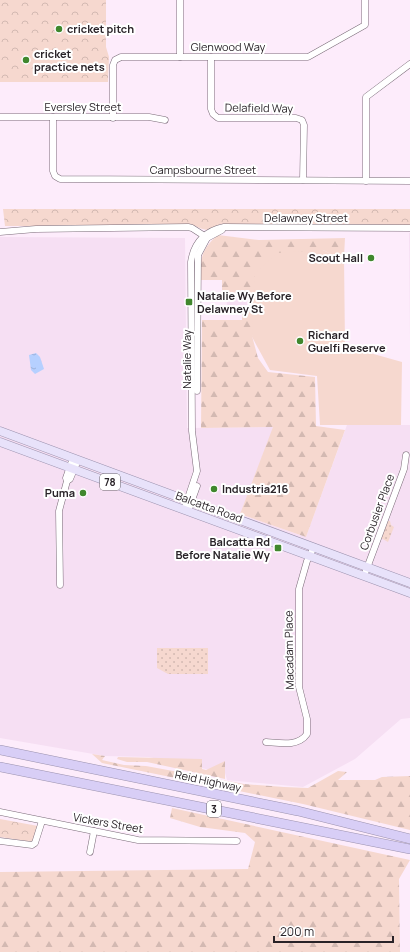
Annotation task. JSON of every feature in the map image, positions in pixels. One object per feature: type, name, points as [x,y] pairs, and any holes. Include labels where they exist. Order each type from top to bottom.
[{"type":"highway","name":"Reid Highway","points":[[0,750],[357,825],[408,838]]},
{"type":"highway","name":"3","points":[[0,767],[410,849]]},
{"type":"main road","name":"Balcatta Road","points":[[0,431],[410,583]]},
{"type":"main road","name":"Balcatta Road","points":[[0,442],[410,593]]},
{"type":"street","points":[[180,0],[180,57]]},
{"type":"street","name":"Glenwood Way","points":[[113,118],[113,65],[115,60],[121,58],[180,57],[308,58],[365,25],[365,0]]},
{"type":"street","name":"Delafield Way","points":[[211,58],[211,109],[213,114],[218,118],[296,118],[302,120],[304,125],[304,180]]},
{"type":"street","points":[[366,181],[366,98],[410,64]]},
{"type":"street","name":"Eversley Street","points":[[0,117],[149,117],[165,120]]},
{"type":"street","name":"Campsbourne Street","points":[[53,117],[53,171],[55,176],[60,179],[410,181]]},
{"type":"street","points":[[0,226],[36,229]]},
{"type":"street","points":[[0,232],[36,229],[192,228],[204,238]]},
{"type":"street","name":"Delawney Street","points":[[204,238],[221,228],[410,228]]},
{"type":"street","name":"Natalie Way","points":[[186,510],[197,472],[192,431],[191,262],[192,254],[204,238]]},
{"type":"street","name":"Corbusier Place","points":[[364,576],[404,469],[406,455]]},
{"type":"street","points":[[60,585],[59,511],[67,482],[76,459]]},
{"type":"street","name":"Macadam Place","points":[[266,742],[294,743],[300,741],[307,734],[307,719],[298,686],[299,595],[302,574],[314,548]]},
{"type":"street","name":"Vickers Street","points":[[0,812],[138,840],[237,841]]},
{"type":"street","points":[[0,841],[32,845],[35,843],[42,821]]},
{"type":"street","points":[[90,852],[94,831]]},
{"type":"shaded area","points":[[409,233],[410,233],[410,344]]},
{"type":"shaded area","points":[[0,237],[185,238],[187,428],[274,427],[240,514],[306,537],[347,425],[410,425],[410,718],[401,719],[355,759],[303,787],[227,780],[225,773],[149,757],[105,756],[0,738]]},
{"type":"shaded area","points":[[236,294],[247,294],[247,305],[227,305],[226,298],[236,298]]},
{"type":"green space","points":[[0,0],[106,0],[106,47],[109,57],[108,82],[0,82]]},
{"type":"green space","points":[[3,209],[410,209],[410,226],[220,224],[217,227],[208,230],[195,226],[5,226]]},
{"type":"green space","points":[[218,235],[259,240],[345,238],[344,257],[337,257],[323,250],[252,336],[258,358],[268,372],[315,377],[316,426],[345,430],[306,537],[240,514],[273,427],[201,428],[202,320],[242,320],[242,307],[249,306],[249,293],[222,292],[222,280],[198,280],[200,266],[205,250],[212,240]]},
{"type":"green space","name":"Richard Guelfi Reserve","points":[[323,250],[337,257],[344,257],[345,346],[402,362],[401,425],[320,425],[317,376],[270,370],[252,337],[255,273],[277,253]]},
{"type":"green space","points":[[387,521],[390,521],[391,525],[394,527],[388,542],[381,538]]},
{"type":"green space","points":[[157,648],[208,648],[208,674],[168,674],[157,668]]},
{"type":"green space","points":[[92,754],[105,756],[102,760],[124,765],[146,766],[244,784],[284,787],[308,788],[338,771],[347,772],[338,780],[375,780],[382,777],[410,776],[410,830],[303,804],[102,763]]},
{"type":"green space","points":[[118,757],[202,759],[202,769],[206,770],[225,761],[225,779],[147,762],[127,762],[117,759]]},
{"type":"green space","points":[[172,808],[410,860],[399,879],[400,952],[0,952],[0,872],[248,869],[255,842],[245,833],[200,827],[170,818]]},
{"type":"green space","points":[[0,819],[38,826],[33,842],[0,837]]},
{"type":"water","points":[[36,353],[40,357],[44,369],[35,374],[31,370],[29,355]]},
{"type":"place","name":"cricket pitch","points":[[59,29]]},
{"type":"place","name":"cricket practice nets","points":[[26,60]]},
{"type":"place","name":"Scout Hall","points":[[371,258]]},
{"type":"place","name":"Natalie Wy Before Delawney St","points":[[189,302]]},
{"type":"place","name":"Richard Guelfi Reserve","points":[[300,341]]},
{"type":"place","name":"Industria216","points":[[214,489]]},
{"type":"place","name":"Puma","points":[[83,493]]},
{"type":"place","name":"Balcatta Rd Before Natalie Wy","points":[[278,548]]}]
